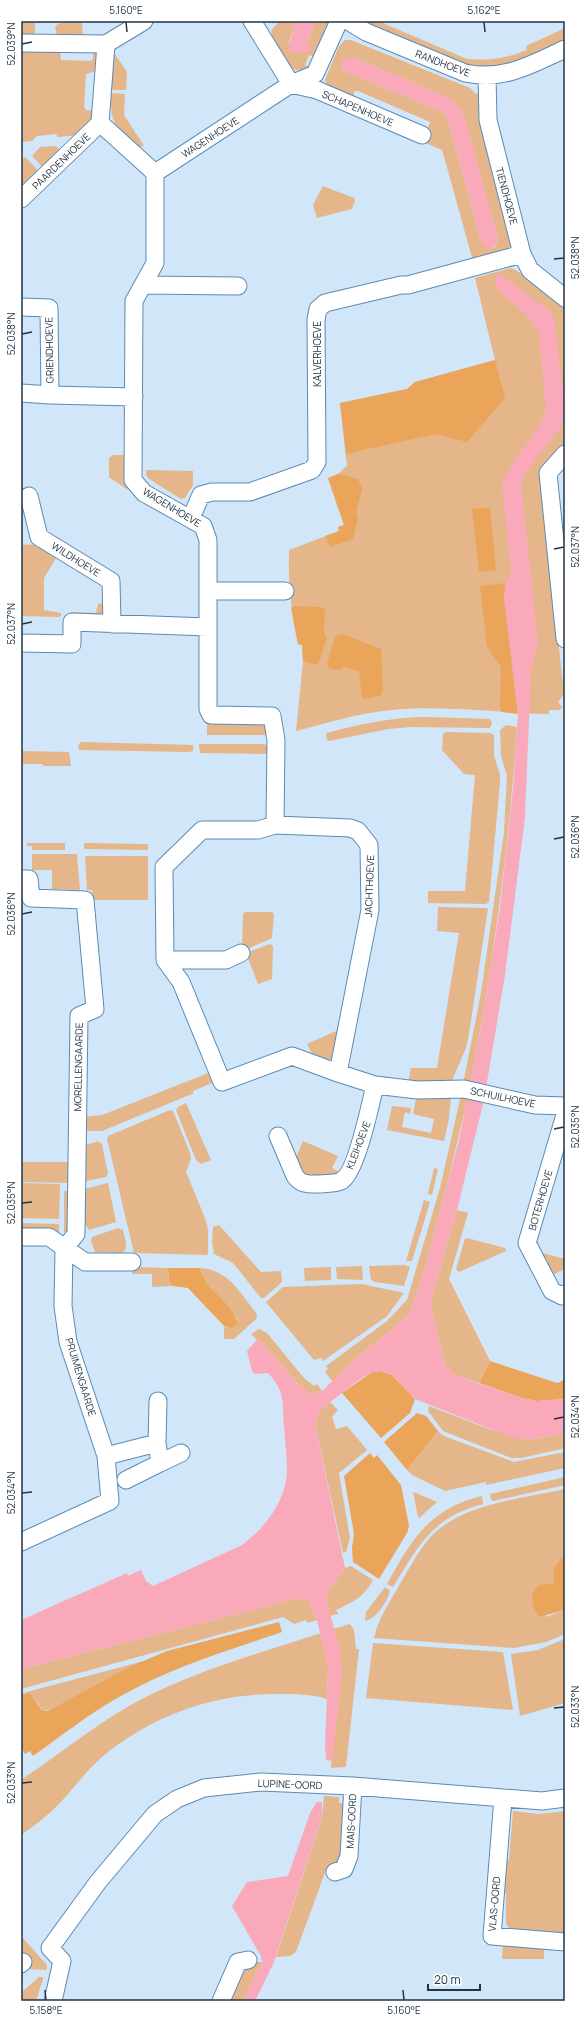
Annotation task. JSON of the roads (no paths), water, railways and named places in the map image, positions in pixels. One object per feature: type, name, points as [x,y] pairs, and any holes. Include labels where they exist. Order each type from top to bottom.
[{"type":"street","points":[[21,43],[106,44],[144,21]]},
{"type":"street","points":[[252,21],[292,84]]},
{"type":"street","name":"WAGENHOEVE","points":[[275,825],[276,740],[272,716],[211,715],[208,708],[208,540],[204,526],[144,493],[133,480],[134,301],[155,263],[155,173],[292,84],[315,74],[339,21]]},
{"type":"street","name":"RANDHOEVE","points":[[348,21],[366,32],[462,72],[487,76],[512,73],[565,49]]},
{"type":"street","points":[[106,44],[100,123],[155,173]]},
{"type":"street","name":"TIENDHOEVE","points":[[487,76],[488,120],[522,254],[530,270],[565,298]]},
{"type":"street","name":"SCHAPENHOEVE","points":[[292,84],[317,90],[422,135]]},
{"type":"street","name":"PAARDENHOEVE","points":[[21,199],[100,123]]},
{"type":"street","name":"KALVERHOEVE","points":[[191,518],[201,495],[212,492],[250,492],[312,470],[317,462],[316,320],[318,309],[325,303],[401,285],[408,285],[522,254]]},
{"type":"street","points":[[143,285],[238,286]]},
{"type":"street","name":"GRIENDHOEVE","points":[[21,307],[49,308],[50,395]]},
{"type":"street","name":"GRIENDHOEVE","points":[[21,393],[134,397]]},
{"type":"street","points":[[565,454],[548,473],[565,629]]},
{"type":"street","name":"WILDHOEVE","points":[[29,496],[39,537],[111,581],[112,624]]},
{"type":"street","points":[[208,590],[285,591]]},
{"type":"street","points":[[21,643],[72,644],[72,622],[208,627]]},
{"type":"street","name":"JACHTHOEVE","points":[[165,960],[164,867],[202,830],[258,830],[275,825],[350,828],[358,832],[369,845],[370,910],[338,1073]]},
{"type":"street","name":"MORELLENGAARDE","points":[[21,879],[29,879],[31,898],[85,900],[95,1009],[79,1016],[76,1234],[64,1249]]},
{"type":"street","points":[[165,960],[226,960],[241,953]]},
{"type":"street","points":[[165,960],[181,982],[222,1082],[292,1056],[374,1086]]},
{"type":"street","name":"SCHUILHOEVE","points":[[374,1086],[417,1090],[464,1089],[535,1105],[565,1106]]},
{"type":"street","name":"KLEIHOEVE","points":[[278,1136],[295,1176],[299,1181],[307,1184],[340,1182],[345,1178],[367,1124],[374,1086]]},
{"type":"street","name":"BOTERHOEVE","points":[[565,1114],[527,1243],[552,1291],[562,1296],[565,1294]]},
{"type":"street","points":[[21,1237],[49,1237],[64,1249],[85,1262],[132,1262]]},
{"type":"street","name":"PRUIMENGAARDE","points":[[21,1542],[110,1501],[106,1456],[68,1342],[63,1306],[64,1249]]},
{"type":"street","points":[[158,1401],[157,1443],[160,1463]]},
{"type":"street","points":[[106,1456],[157,1443]]},
{"type":"street","points":[[126,1480],[181,1453]]},
{"type":"street","name":"LUPINE-OORD","points":[[53,2001],[62,1961],[50,1948],[98,1882],[154,1814],[177,1799],[204,1788],[261,1782],[353,1786],[542,1801],[565,1798]]},
{"type":"street","name":"MAIS-OORD","points":[[335,1872],[344,1869],[349,1856],[353,1786]]},
{"type":"street","name":"VLAS-OORD","points":[[503,1798],[492,1936],[565,1942]]},
{"type":"street","points":[[221,2001],[238,1962],[248,1960]]}]
